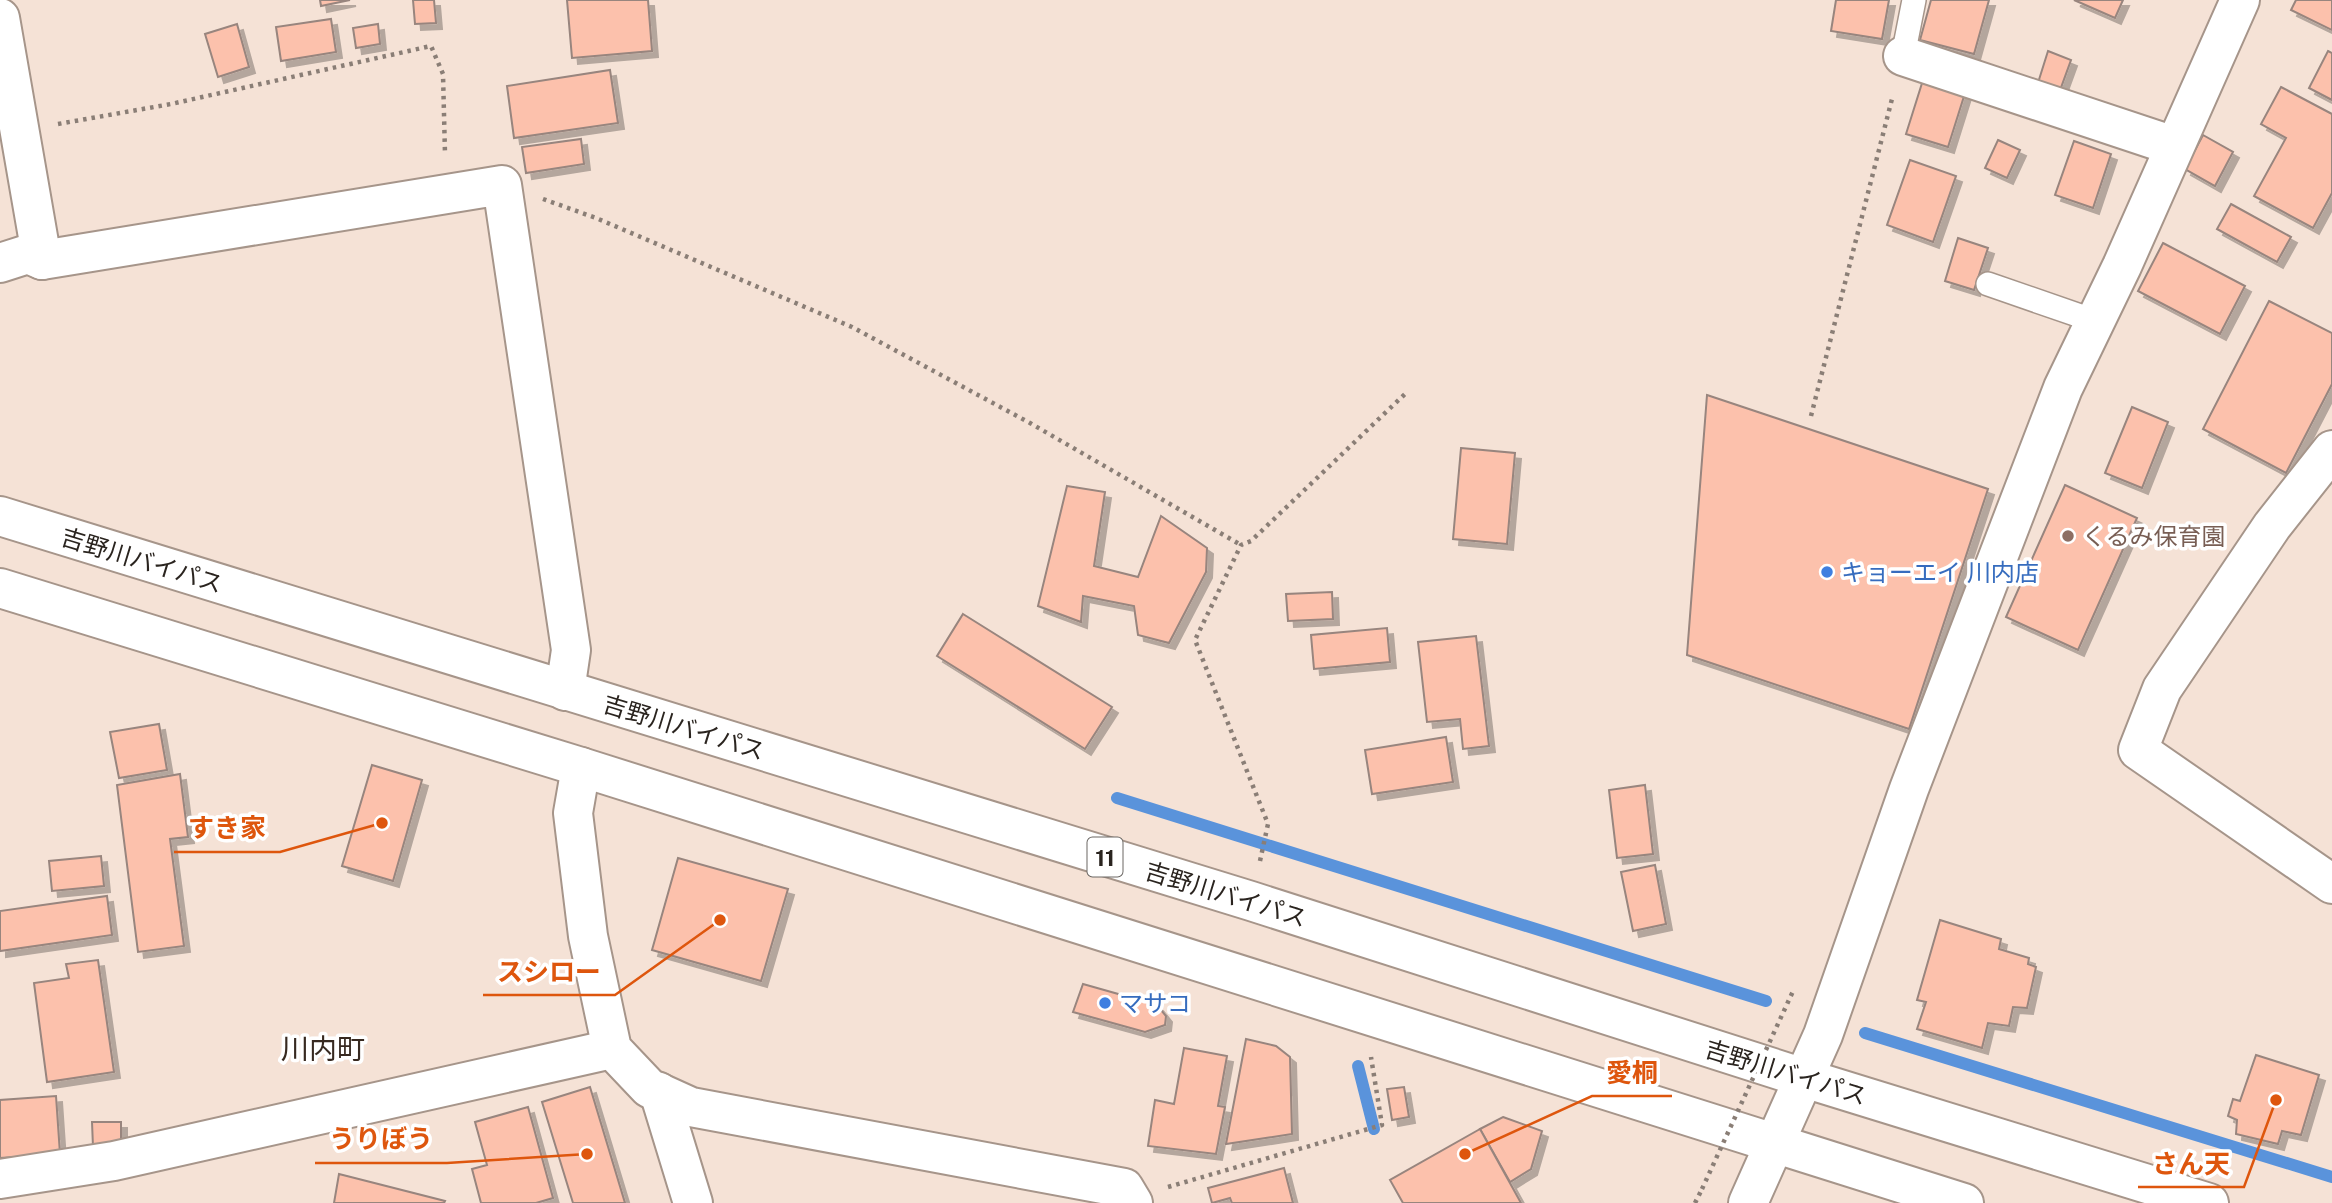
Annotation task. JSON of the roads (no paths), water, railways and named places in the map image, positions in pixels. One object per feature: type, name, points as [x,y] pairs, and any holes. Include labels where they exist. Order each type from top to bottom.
[{"type":"main road","points":[[1748,1203],[1776,1146],[1823,1035],[1909,789],[2063,388],[2240,0]]},
{"type":"main road","points":[[0,18],[42,260]]},
{"type":"main road","points":[[1902,56],[2174,146]]},
{"type":"main road","points":[[0,263],[28,254],[42,260],[502,185],[571,650],[565,691]]},
{"type":"main road","points":[[2332,450],[2272,526],[2162,689],[2138,750],[2332,884]]},
{"type":"main road","name":"吉野川バイパス","points":[[0,516],[1224,893],[1804,1078],[2209,1203]]},
{"type":"main road","points":[[0,588],[581,767],[1776,1146],[1964,1203]]},
{"type":"main road","points":[[581,767],[573,813],[588,936],[612,1049],[649,1088],[691,1107],[1124,1188],[1132,1201]]},
{"type":"main road","points":[[0,1179],[114,1161],[612,1049]]},
{"type":"main road","points":[[659,1092],[693,1203]]},
{"type":"lane","points":[[1902,56],[1914,0]]},
{"type":"lane","points":[[1988,284],[2095,321]]},
{"type":"waterway","points":[[1117,798],[1766,1001]]},
{"type":"waterway","points":[[1865,1033],[2332,1177]]},
{"type":"waterway","points":[[1358,1066],[1374,1129]]},
{"type":"place","name":"くるみ保育園","points":[[2068,536]]},
{"type":"place","name":"キョーエイ 川内店","points":[[1827,572]]},
{"type":"place","name":"すき家","points":[[382,823]]},
{"type":"place","name":"スシロー","points":[[720,920]]},
{"type":"place","name":"マサコ","points":[[1105,1003]]},
{"type":"place","name":"さん天","points":[[2276,1100]]},
{"type":"place","name":"うりぼう","points":[[587,1154]]},
{"type":"place","name":"愛桐","points":[[1465,1154]]},
{"type":"district","name":"川内町","points":[[323,1048]]}]
